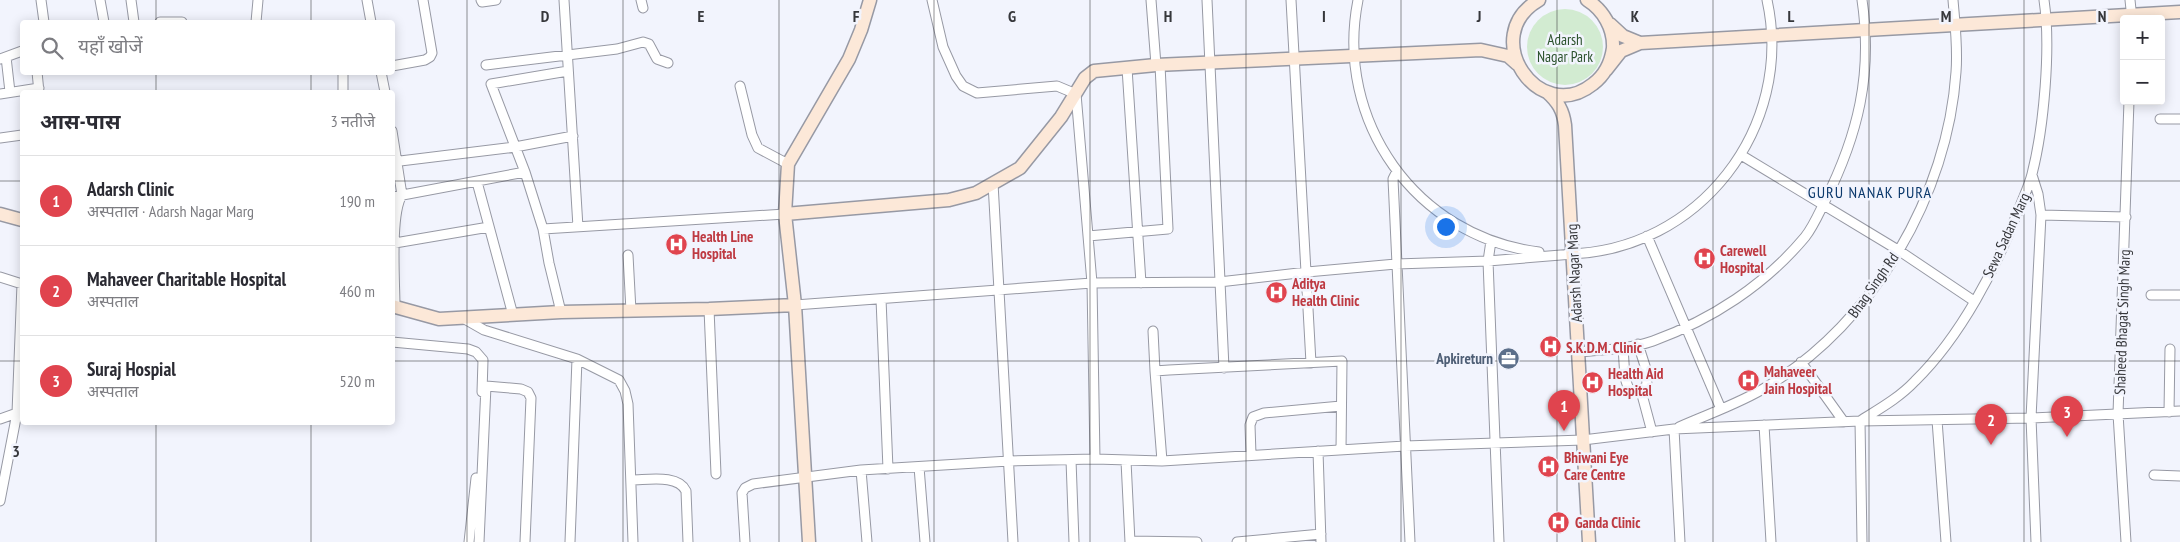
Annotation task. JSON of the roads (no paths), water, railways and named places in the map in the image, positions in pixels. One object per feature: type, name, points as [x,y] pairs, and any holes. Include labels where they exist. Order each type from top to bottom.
[{"type":"street","points":[[40,0],[44,20]]},
{"type":"street","points":[[100,0],[104,20]]},
{"type":"street","points":[[131,0],[134,20]]},
{"type":"street","points":[[256,20],[258,0]]},
{"type":"street","points":[[366,0],[371,20]]},
{"type":"street","points":[[395,65],[425,60],[432,53],[423,0]]},
{"type":"street","points":[[481,0],[482,2],[496,0]]},
{"type":"street","points":[[564,0],[578,227]]},
{"type":"street","points":[[809,542],[795,305],[785,214],[788,164],[849,59],[861,30],[870,0],[877,0]]},
{"type":"street","points":[[931,0],[943,47],[956,76],[963,86],[977,93],[1057,86],[1076,94]]},
{"type":"street","points":[[1088,236],[1168,229],[1158,65],[1151,0]]},
{"type":"street","points":[[1207,0],[1224,368]]},
{"type":"street","points":[[1291,0],[1311,363]]},
{"type":"street","points":[[1358,0],[1354,40],[1357,83],[1364,111],[1374,134],[1397,171],[1419,196],[1436,211],[1456,224],[1491,241],[1524,250],[1553,254],[1573,254]]},
{"type":"street","points":[[1482,50],[1506,41],[1514,31],[1524,12],[1538,0]]},
{"type":"street","points":[[1587,0],[1597,7],[1622,36],[1640,43]]},
{"type":"street","points":[[395,307],[439,319],[561,312],[795,305],[1092,283],[1219,282],[1396,264],[1488,260],[1608,250],[1647,236],[1687,214],[1710,194],[1741,155],[1756,126],[1764,102],[1770,73],[1772,35],[1767,0]]},
{"type":"street","points":[[1578,352],[1623,347],[1652,341],[1724,308],[1783,262],[1806,236],[1839,173],[1853,137],[1866,60],[1866,30],[1862,0]]},
{"type":"street","name":"Bhag Singh Rd","points":[[1674,429],[1768,386],[1801,362],[1848,322],[1877,286],[1919,210],[1939,162],[1949,120],[1956,72],[1956,25],[1953,0]]},
{"type":"street","name":"Sewa Sadan Marg","points":[[1860,421],[1885,406],[1915,382],[1947,344],[1974,301],[2008,238],[2032,175],[2041,125],[2047,19],[2044,0]]},
{"type":"street","points":[[2130,0],[2132,15]]},
{"type":"street","points":[[2151,15],[2180,12]]},
{"type":"street","points":[[1565,125],[1574,103],[1599,79],[1621,51],[1640,43],[2047,19],[2120,17]]},
{"type":"street","points":[[1606,70],[1611,58],[1613,44],[1608,22]]},
{"type":"street","points":[[1514,31],[1513,44],[1517,64]]},
{"type":"street","points":[[486,65],[617,48],[646,42],[661,62],[668,63]]},
{"type":"street","points":[[544,229],[785,214],[949,200],[976,193],[1020,168],[1061,117],[1085,78],[1094,71],[1158,65],[1482,50],[1508,56],[1517,64],[1528,80],[1548,92],[1556,100],[1563,112],[1565,125]]},
{"type":"street","points":[[10,92],[3,58],[20,52]]},
{"type":"street","points":[[1128,68],[1141,283]]},
{"type":"street","points":[[561,312],[549,263],[544,229],[525,172],[491,84],[568,71]]},
{"type":"street","points":[[38,75],[39,90]]},
{"type":"street","points":[[343,75],[343,90]]},
{"type":"street","points":[[382,75],[385,90]]},
{"type":"street","points":[[740,86],[752,135],[758,148],[788,164]]},
{"type":"street","points":[[1548,92],[1568,94],[1588,88]]},
{"type":"street","points":[[0,94],[20,91]]},
{"type":"street","points":[[1076,94],[1092,283],[1095,459]]},
{"type":"street","name":"Shaheed Bhagat Singh Marg","points":[[2126,542],[2118,414],[2129,105]]},
{"type":"street","points":[[2160,119],[2180,119]]},
{"type":"street","name":"Adarsh Nagar Marg","points":[[1565,125],[1589,542]]},
{"type":"street","points":[[0,138],[20,135]]},
{"type":"street","points":[[395,233],[398,201],[402,195],[395,162],[515,147],[573,136]]},
{"type":"street","points":[[1741,155],[1898,250],[1974,301]]},
{"type":"street","points":[[1397,171],[1393,179],[1410,542]]},
{"type":"street","points":[[395,196],[525,172]]},
{"type":"street","points":[[2032,175],[2038,194],[2040,215],[2031,418],[2036,542]]},
{"type":"street","points":[[477,182],[513,315]]},
{"type":"street","points":[[993,183],[1014,542]]},
{"type":"street","points":[[0,214],[20,219]]},
{"type":"street","points":[[2040,215],[2126,217]]},
{"type":"street","points":[[395,244],[489,227]]},
{"type":"street","points":[[1647,236],[1721,409]]},
{"type":"street","points":[[1491,241],[1488,260],[1499,542]]},
{"type":"street","points":[[628,255],[631,311]]},
{"type":"street","points":[[0,277],[20,283]]},
{"type":"street","points":[[2151,295],[2180,295]]},
{"type":"street","points":[[881,299],[888,469]]},
{"type":"street","points":[[709,309],[716,474]]},
{"type":"street","points":[[462,318],[484,330],[577,359],[619,380],[625,391],[628,404],[633,542]]},
{"type":"street","points":[[1153,331],[1162,461]]},
{"type":"street","points":[[395,342],[468,349],[476,352],[483,360],[479,456],[469,542]]},
{"type":"street","points":[[1623,347],[1626,384],[1631,390],[1640,391],[1647,385],[1648,379],[1638,344]]},
{"type":"street","points":[[2169,412],[2170,349]]},
{"type":"street","points":[[570,542],[577,359]]},
{"type":"street","points":[[1155,371],[1342,361],[1341,450]]},
{"type":"street","points":[[1801,362],[1844,422]]},
{"type":"street","points":[[479,542],[486,386],[521,389],[528,392],[531,398],[525,542]]},
{"type":"street","points":[[1640,391],[1652,432]]},
{"type":"street","points":[[0,501],[20,397]]},
{"type":"street","points":[[1251,455],[1250,426],[1253,417],[1264,413],[1341,406]]},
{"type":"street","points":[[745,542],[742,493],[745,488],[752,484],[861,470],[1095,459],[1162,461],[1405,446],[1583,440],[1674,429],[1860,421],[2031,418],[2180,411]]},
{"type":"street","points":[[0,419],[17,413]]},
{"type":"street","points":[[1937,420],[1946,542]]},
{"type":"street","points":[[1860,421],[1862,542]]},
{"type":"street","points":[[1764,425],[1771,542]]},
{"type":"street","points":[[1674,429],[1680,542]]},
{"type":"street","points":[[1237,542],[1321,538],[1318,452]]},
{"type":"street","points":[[1071,460],[1074,542]]},
{"type":"street","points":[[1126,461],[1130,542],[1197,542]]},
{"type":"street","points":[[919,467],[925,542]]},
{"type":"street","points":[[861,470],[867,542]]},
{"type":"street","points":[[2154,475],[2180,476]]},
{"type":"street","points":[[631,480],[676,480],[682,485],[686,492],[688,542]]},
{"type":"place","name":"Health Line Hospital","points":[[676,245]]},
{"type":"place","name":"Carewell Hospital","points":[[1704,259]]},
{"type":"place","name":"Aditya Health Clinic","points":[[1276,292]]},
{"type":"place","name":"S.K.D.M. Clinic","points":[[1550,347]]},
{"type":"place","name":"Apkireturn","points":[[1509,358]]},
{"type":"place","name":"Mahaveer Jain Hospital","points":[[1748,380]]},
{"type":"place","name":"Health Aid Hospital","points":[[1592,382]]},
{"type":"place","name":"Adarsh Clinic","points":[[1564,431]]},
{"type":"place","name":"Suraj Hospial","points":[[2067,437]]},
{"type":"place","name":"Mahaveer Charitable Hospital","points":[[1991,445]]},
{"type":"place","name":"Bhiwani Eye Care Centre","points":[[1548,466]]},
{"type":"place","name":"Ganda Clinic","points":[[1559,522]]},
{"type":"district","name":"GURU NANAK PURA","points":[[1870,192]]},
{"type":"park label","name":"Adarsh Nagar Park","points":[[1565,48]]}]
